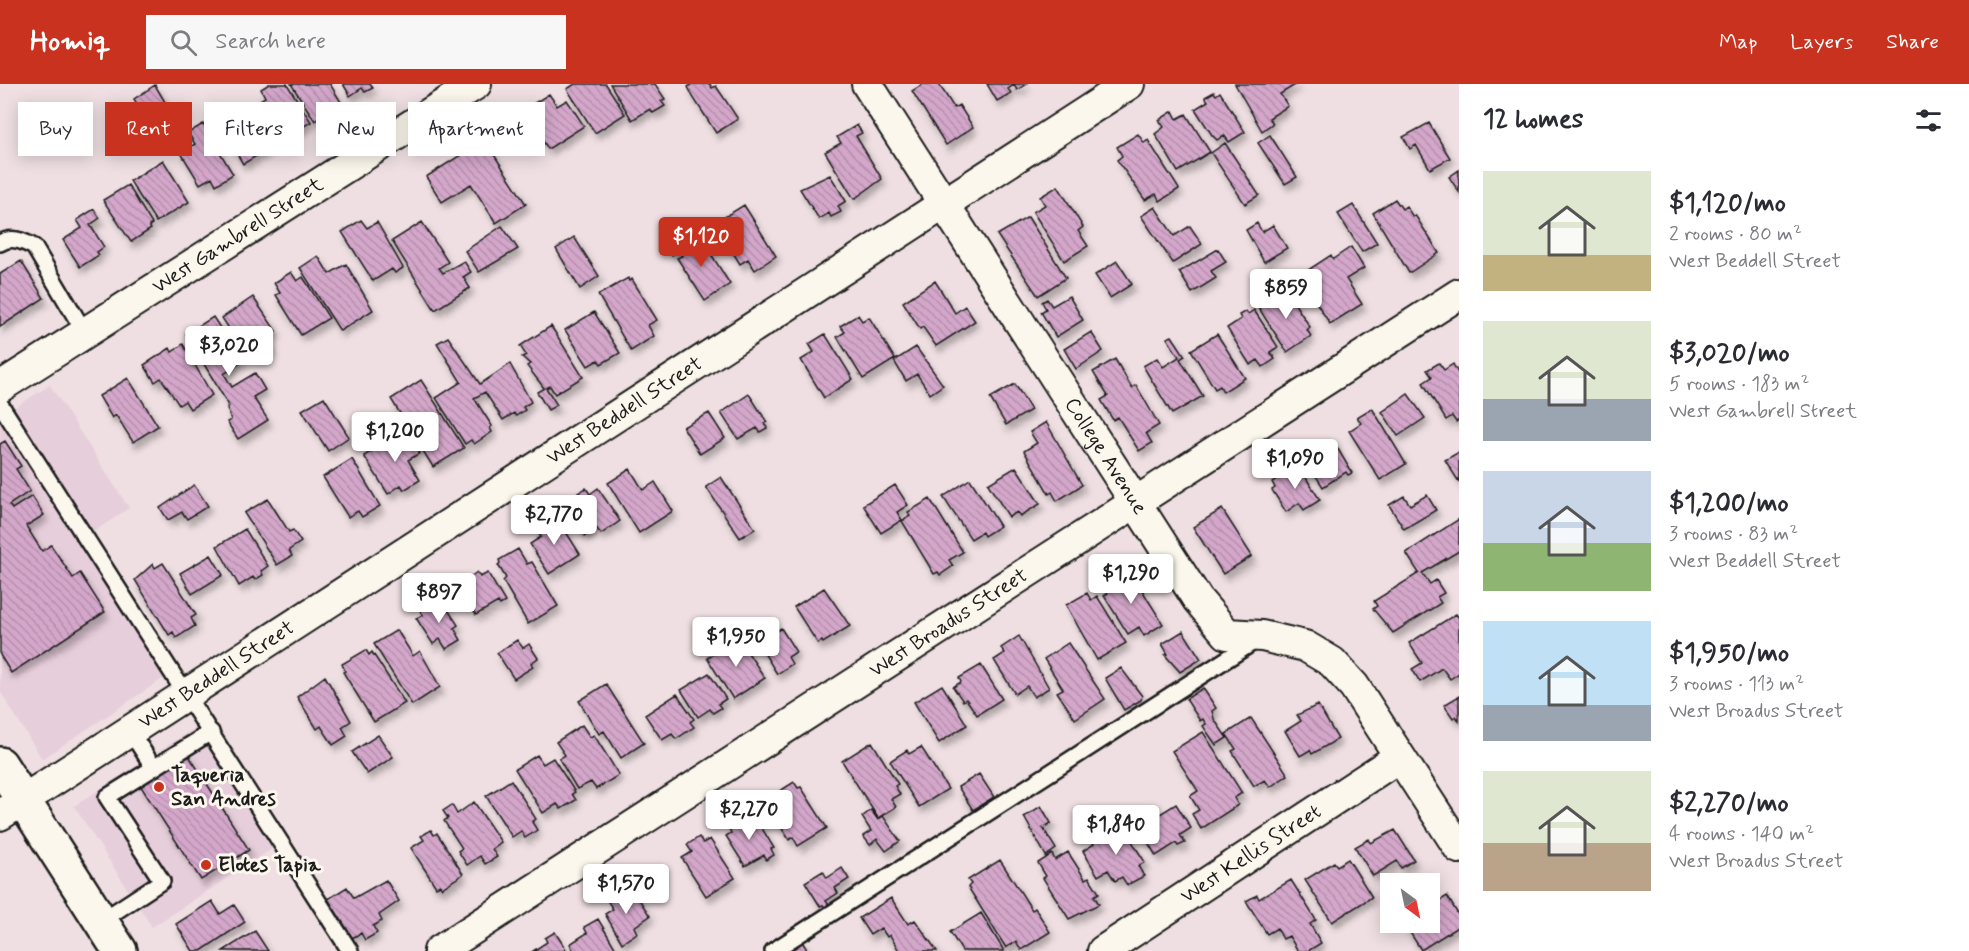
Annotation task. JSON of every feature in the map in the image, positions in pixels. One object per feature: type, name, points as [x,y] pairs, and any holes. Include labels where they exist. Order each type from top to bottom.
[{"type":"main road","points":[[0,764],[12,808],[101,921],[120,951]]},
{"type":"street","name":"West Gambrell Street","points":[[0,387],[476,84]]},
{"type":"street","name":"College Avenue","points":[[867,84],[1198,600],[1227,634],[1262,636],[1305,646],[1332,662],[1354,686],[1459,848]]},
{"type":"street","name":"West Beddell Street","points":[[12,808],[1129,84]]},
{"type":"street","name":"West Broadus Street","points":[[439,951],[1459,294]]},
{"type":"street","name":"West Kellis Street","points":[[1103,951],[1398,757]]},
{"type":"lane","points":[[0,243],[6,240],[24,241],[34,247],[85,333]]},
{"type":"lane","points":[[0,404],[350,951]]},
{"type":"lane","points":[[773,951],[1262,636]]},
{"type":"lane","points":[[130,731],[154,768]]},
{"type":"lane","points":[[101,921],[162,881],[107,797],[210,732]]},
{"type":"shaded area","points":[[50,385],[129,508],[92,533],[179,668],[42,759],[0,691],[0,417]]},
{"type":"shaded area","points":[[201,724],[278,845],[152,927],[74,806]]},
{"type":"building","points":[[269,84],[287,84],[298,102],[257,102],[265,97],[261,89]]},
{"type":"building","points":[[291,84],[330,84],[341,102],[316,102],[315,121]]},
{"type":"building","points":[[343,84],[370,84],[373,88],[365,92],[362,88],[350,96]]},
{"type":"building","points":[[575,84],[606,84],[625,114],[595,133],[567,89]]},
{"type":"building","points":[[610,84],[655,84],[665,99],[661,101],[665,106],[653,113],[650,109],[632,120]]},
{"type":"building","points":[[692,84],[710,84],[712,88],[716,86],[738,119],[716,133],[688,87]]},
{"type":"building","points":[[923,84],[939,84],[954,108],[959,105],[973,127],[946,145],[912,91]]},
{"type":"building","points":[[987,84],[1026,84],[1017,90],[1014,85],[1008,89],[1011,93],[997,101]]},
{"type":"building","points":[[1235,84],[1297,84],[1280,94],[1288,106],[1269,118],[1273,123],[1262,131]]},
{"type":"building","points":[[155,85],[165,102],[136,102],[134,99]]},
{"type":"building","points":[[1214,92],[1216,95],[1220,92],[1245,132],[1229,142],[1224,135],[1217,140],[1195,109],[1208,101],[1205,97]]},
{"type":"building","points":[[549,94],[557,106],[567,100],[584,126],[548,149],[545,144],[545,102],[536,102]]},
{"type":"building","points":[[304,111],[311,122],[304,126]]},
{"type":"building","points":[[1173,111],[1177,119],[1186,114],[1210,152],[1178,172],[1155,134],[1164,127],[1159,120]]},
{"type":"building","points":[[1429,123],[1450,158],[1430,169],[1416,145],[1410,149],[1403,137]]},
{"type":"building","points":[[203,124],[204,156],[222,156],[233,174],[216,185],[212,177],[200,184],[183,156],[192,156],[192,146],[195,144],[192,139],[192,131]]},
{"type":"building","points":[[857,125],[862,133],[856,136],[882,179],[854,199],[825,152],[841,143],[837,137]]},
{"type":"building","points":[[1138,134],[1144,143],[1148,140],[1179,189],[1160,201],[1156,194],[1145,200],[1117,160],[1122,156],[1117,147]]},
{"type":"building","points":[[1270,135],[1297,177],[1285,184],[1258,143]]},
{"type":"building","points":[[1225,143],[1259,195],[1245,204],[1211,153]]},
{"type":"building","points":[[238,156],[256,156],[243,164]]},
{"type":"building","points":[[459,156],[495,156],[526,204],[496,223],[471,184],[442,202],[426,177]]},
{"type":"building","points":[[163,160],[189,202],[156,222],[130,181]]},
{"type":"building","points":[[1459,170],[1459,192],[1449,177]]},
{"type":"building","points":[[830,175],[846,201],[838,206],[841,212],[831,217],[829,213],[819,219],[800,189]]},
{"type":"building","points":[[128,185],[152,224],[149,226],[151,229],[131,242],[103,200]]},
{"type":"building","points":[[1058,186],[1083,227],[1078,231],[1088,246],[1064,261],[1033,212],[1045,205],[1040,197]]},
{"type":"building","points":[[1395,199],[1402,209],[1406,206],[1413,217],[1415,215],[1439,253],[1409,273],[1373,213]]},
{"type":"building","points":[[744,205],[776,256],[755,270],[748,259],[740,264],[715,223]]},
{"type":"building","points":[[1353,205],[1377,243],[1362,252],[1338,214]]},
{"type":"building","points":[[1155,207],[1174,236],[1190,226],[1202,244],[1173,263],[1141,216]]},
{"type":"building","points":[[94,209],[100,218],[90,225],[104,247],[97,252],[99,255],[80,267],[63,240],[82,228],[77,220]]},
{"type":"building","points":[[1028,217],[1066,278],[1038,296],[997,235]]},
{"type":"building","points":[[361,220],[367,228],[377,222],[403,268],[395,273],[392,269],[373,281],[342,232]]},
{"type":"building","points":[[422,222],[448,262],[439,268],[443,273],[464,261],[471,272],[463,277],[470,288],[435,310],[392,241]]},
{"type":"building","points":[[1257,223],[1262,232],[1273,225],[1287,248],[1264,262],[1246,230]]},
{"type":"building","points":[[502,226],[518,249],[479,272],[465,251]]},
{"type":"building","points":[[688,236],[696,248],[706,246],[730,284],[705,301],[677,258],[682,256],[679,251],[672,255],[669,249]]},
{"type":"building","points":[[574,237],[599,276],[580,289],[556,249]]},
{"type":"building","points":[[1351,247],[1364,268],[1346,279],[1362,304],[1330,324],[1299,276],[1331,255],[1333,259]]},
{"type":"building","points":[[1218,249],[1226,262],[1211,271],[1216,278],[1192,293],[1179,272]]},
{"type":"building","points":[[318,256],[329,274],[346,264],[373,310],[340,331],[300,268]]},
{"type":"building","points":[[21,261],[44,298],[0,327],[0,274]]},
{"type":"building","points":[[1117,261],[1132,284],[1110,298],[1095,275]]},
{"type":"building","points":[[291,272],[297,281],[303,277],[329,318],[301,335],[276,295],[280,293],[274,283]]},
{"type":"building","points":[[628,278],[629,281],[632,279],[657,320],[648,325],[654,336],[631,351],[598,295]]},
{"type":"building","points":[[935,281],[955,313],[965,306],[975,321],[936,346],[923,327],[920,329],[903,302]]},
{"type":"building","points":[[1285,289],[1310,327],[1307,330],[1311,336],[1287,352],[1258,307]]},
{"type":"building","points":[[1069,296],[1083,320],[1056,337],[1041,312],[1046,309],[1042,302],[1047,299],[1052,306]]},
{"type":"building","points":[[253,297],[276,331],[265,338],[272,348],[259,356],[253,347],[245,352],[222,318]]},
{"type":"building","points":[[1254,310],[1278,347],[1270,352],[1275,359],[1263,367],[1258,360],[1250,365],[1227,328],[1241,319],[1239,315],[1246,311],[1248,314]]},
{"type":"building","points":[[594,312],[620,353],[601,364],[598,360],[588,366],[565,330]]},
{"type":"building","points":[[858,315],[862,321],[869,317],[895,359],[863,379],[837,337],[845,332],[840,326]]},
{"type":"building","points":[[213,317],[242,362],[224,374],[232,387],[255,373],[265,390],[253,397],[268,420],[238,439],[227,422],[231,420],[227,408],[229,406],[186,334]]},
{"type":"building","points":[[551,326],[583,377],[555,394],[550,386],[546,388],[557,405],[548,410],[537,392],[544,388],[527,366],[530,364],[522,357],[526,355],[520,346]]},
{"type":"building","points":[[1091,332],[1103,351],[1076,369],[1064,349]]},
{"type":"building","points":[[825,334],[853,379],[824,398],[801,360],[814,352],[809,344]]},
{"type":"building","points":[[1217,334],[1245,378],[1223,392],[1220,386],[1215,389],[1191,350]]},
{"type":"building","points":[[1172,336],[1185,356],[1180,359],[1203,396],[1172,414],[1143,366],[1157,358],[1163,367],[1179,357],[1167,338]]},
{"type":"building","points":[[448,337],[480,384],[510,364],[531,402],[523,407],[525,410],[516,416],[514,413],[503,420],[485,392],[474,398],[492,426],[490,428],[492,432],[474,444],[471,440],[465,444],[436,398],[461,382],[437,343]]},
{"type":"building","points":[[183,344],[212,395],[190,409],[185,401],[179,405],[161,378],[155,382],[144,365],[170,348],[172,352]]},
{"type":"building","points":[[916,347],[943,385],[930,394],[917,374],[906,381],[894,361]]},
{"type":"building","points":[[1115,359],[1132,388],[1136,385],[1159,425],[1146,433],[1152,443],[1139,451],[1118,417],[1113,420],[1101,400],[1108,396],[1093,372]]},
{"type":"building","points":[[1439,363],[1444,370],[1453,364],[1459,375],[1459,420],[1456,422],[1452,416],[1446,420],[1423,383],[1432,377],[1427,370]]},
{"type":"building","points":[[128,378],[158,426],[133,442],[116,415],[112,418],[99,396]]},
{"type":"building","points":[[421,380],[464,448],[433,467],[391,399]]},
{"type":"building","points":[[1015,384],[1031,410],[1006,425],[990,398]]},
{"type":"building","points":[[749,394],[767,422],[764,423],[767,428],[760,432],[757,428],[738,439],[721,413]]},
{"type":"building","points":[[1408,394],[1425,418],[1398,436],[1382,412]]},
{"type":"building","points":[[324,397],[349,437],[328,451],[302,410]]},
{"type":"building","points":[[1372,408],[1406,464],[1380,480],[1349,431],[1361,423],[1357,417]]},
{"type":"building","points":[[709,413],[725,438],[700,454],[683,427]]},
{"type":"building","points":[[1046,422],[1082,485],[1057,501],[1052,492],[1049,494],[1024,451],[1037,443],[1030,432]]},
{"type":"building","points":[[405,431],[420,453],[408,460],[420,480],[404,490],[401,485],[388,494],[364,456]]},
{"type":"building","points":[[5,441],[21,466],[16,469],[30,491],[9,505],[12,509],[32,496],[44,515],[26,526],[42,551],[51,545],[73,578],[80,573],[105,612],[11,673],[0,655],[0,444]]},
{"type":"building","points":[[1335,444],[1352,473],[1348,475],[1346,472],[1323,487],[1307,462],[1316,456],[1313,452],[1322,446],[1325,450]]},
{"type":"building","points":[[1459,452],[1459,482],[1445,460]]},
{"type":"building","points":[[352,459],[380,506],[362,517],[358,511],[348,517],[323,477]]},
{"type":"building","points":[[1298,465],[1320,500],[1304,510],[1299,503],[1286,512],[1272,490],[1275,488],[1272,482]]},
{"type":"building","points":[[1016,467],[1040,504],[1020,516],[1017,512],[1009,517],[988,484]]},
{"type":"building","points":[[630,469],[643,490],[655,482],[673,511],[639,533],[608,483]]},
{"type":"building","points":[[721,477],[755,529],[740,538],[706,487]]},
{"type":"building","points":[[970,479],[1000,526],[984,536],[982,532],[971,539],[943,497]]},
{"type":"building","points":[[194,485],[208,506],[187,519],[182,512],[168,520],[160,508]]},
{"type":"building","points":[[895,485],[908,505],[897,512],[902,520],[881,533],[863,505]]},
{"type":"building","points":[[586,488],[590,494],[598,488],[620,521],[601,534],[596,528],[585,536],[567,509],[578,503],[573,496]]},
{"type":"building","points":[[1427,495],[1436,510],[1404,529],[1389,505],[1404,496],[1410,505]]},
{"type":"building","points":[[268,499],[289,532],[293,530],[301,542],[289,550],[292,556],[277,565],[244,513]]},
{"type":"building","points":[[930,499],[963,552],[949,560],[953,566],[940,575],[938,572],[934,574],[902,521],[910,516],[908,512]]},
{"type":"building","points":[[1222,509],[1252,556],[1223,574],[1193,527]]},
{"type":"building","points":[[556,516],[580,554],[549,574],[530,544],[541,537],[536,530]]},
{"type":"building","points":[[1459,519],[1459,551],[1422,573],[1430,584],[1436,580],[1444,593],[1437,597],[1441,603],[1393,633],[1373,609],[1377,606],[1374,601],[1419,573],[1406,553]]},
{"type":"building","points":[[245,529],[268,566],[261,571],[263,575],[255,580],[253,577],[239,586],[217,546]]},
{"type":"building","points":[[518,549],[527,564],[532,562],[558,606],[528,624],[503,581],[506,578],[498,565],[499,560]]},
{"type":"building","points":[[211,555],[223,575],[192,594],[180,573]]},
{"type":"building","points":[[163,563],[196,615],[191,618],[195,626],[176,638],[173,632],[169,635],[135,580],[153,564],[155,568]]},
{"type":"building","points":[[477,572],[480,577],[488,573],[505,602],[500,605],[498,602],[476,615],[460,590],[468,584],[466,580]]},
{"type":"building","points":[[1125,572],[1130,579],[1134,577],[1163,624],[1144,636],[1139,627],[1128,634],[1104,596],[1108,593],[1103,585]]},
{"type":"building","points":[[824,588],[850,626],[818,644],[794,607]]},
{"type":"building","points":[[1087,593],[1091,600],[1097,596],[1126,643],[1097,660],[1066,605]]},
{"type":"building","points":[[434,599],[438,606],[443,602],[458,625],[454,628],[461,640],[446,649],[440,639],[433,644],[416,618],[423,615],[419,609]]},
{"type":"building","points":[[1456,614],[1459,618],[1459,673],[1450,679],[1442,668],[1420,682],[1412,669],[1422,663],[1409,643]]},
{"type":"building","points":[[781,628],[796,652],[788,657],[792,664],[777,674],[758,643]]},
{"type":"building","points":[[397,630],[413,656],[420,651],[440,687],[412,705],[374,644]]},
{"type":"building","points":[[1183,631],[1201,659],[1180,672],[1165,655],[1168,654],[1162,644]]},
{"type":"building","points":[[1019,636],[1049,688],[1034,697],[1027,686],[1015,694],[994,660],[1005,653],[1001,648]]},
{"type":"building","points":[[738,638],[765,678],[733,699],[707,658]]},
{"type":"building","points":[[517,640],[523,648],[529,644],[538,658],[531,663],[533,667],[514,679],[497,653]]},
{"type":"building","points":[[1068,643],[1105,699],[1075,719],[1057,692],[1063,689],[1044,659]]},
{"type":"building","points":[[366,650],[369,655],[372,652],[405,703],[374,722],[343,672],[345,671],[342,664]]},
{"type":"building","points":[[981,665],[1002,699],[977,715],[966,699],[963,701],[953,687],[961,682],[959,678]]},
{"type":"building","points":[[1121,668],[1142,696],[1141,700],[1124,710],[1105,678]]},
{"type":"building","points":[[709,673],[726,699],[718,704],[721,708],[713,713],[710,709],[698,717],[681,690]]},
{"type":"building","points":[[325,676],[351,721],[342,727],[347,736],[333,745],[321,726],[317,729],[297,697]]},
{"type":"building","points":[[606,684],[644,743],[621,758],[604,731],[599,734],[579,701]]},
{"type":"building","points":[[942,685],[967,725],[939,743],[914,702]]},
{"type":"building","points":[[1203,688],[1216,708],[1212,711],[1214,719],[1227,738],[1216,745],[1203,726],[1206,724],[1203,719],[1200,721],[1186,699]]},
{"type":"building","points":[[677,694],[694,719],[690,722],[694,727],[676,739],[672,734],[662,740],[645,715]]},
{"type":"building","points":[[1459,696],[1459,721],[1456,716],[1453,718],[1444,705]]},
{"type":"building","points":[[1318,705],[1338,739],[1312,754],[1310,750],[1300,756],[1285,731],[1301,721],[1297,715]]},
{"type":"building","points":[[1251,718],[1288,775],[1270,787],[1265,780],[1254,786],[1232,751],[1236,749],[1226,734]]},
{"type":"building","points":[[582,725],[590,737],[594,735],[619,775],[596,789],[591,782],[577,789],[559,759],[565,755],[556,742]]},
{"type":"building","points":[[1203,732],[1242,793],[1234,798],[1238,805],[1201,829],[1192,814],[1199,810],[1190,796],[1198,791],[1172,751]]},
{"type":"building","points":[[378,735],[393,757],[367,774],[352,752]]},
{"type":"building","points":[[872,742],[898,784],[895,786],[900,794],[891,799],[896,807],[878,818],[842,761]]},
{"type":"building","points":[[921,747],[948,789],[919,807],[890,761],[907,750],[909,754]]},
{"type":"building","points":[[188,754],[249,850],[201,880],[140,785]]},
{"type":"building","points":[[537,755],[543,764],[553,758],[575,792],[572,794],[576,800],[561,809],[557,804],[543,813],[515,769]]},
{"type":"building","points":[[979,774],[994,797],[973,810],[958,787]]},
{"type":"building","points":[[511,780],[536,819],[532,822],[537,830],[525,838],[521,831],[512,837],[486,796]]},
{"type":"building","points":[[794,782],[798,788],[801,787],[827,828],[798,846],[793,837],[789,840],[778,822],[782,820],[773,805],[776,803],[772,796]]},
{"type":"building","points":[[474,802],[501,842],[492,849],[497,857],[485,864],[480,856],[467,865],[458,851],[462,848],[444,821],[448,818],[443,811],[452,805],[457,814]]},
{"type":"building","points":[[1176,804],[1191,828],[1180,835],[1185,843],[1178,846],[1176,843],[1156,856],[1139,827]]},
{"type":"building","points":[[1041,806],[1051,823],[1043,828],[1056,849],[1046,856],[1024,817]]},
{"type":"building","points":[[871,810],[878,820],[883,816],[900,841],[886,851],[877,839],[870,845],[863,836],[871,831],[862,817]]},
{"type":"building","points":[[740,817],[744,823],[755,817],[774,848],[771,849],[774,855],[766,860],[764,855],[745,866],[726,836],[731,833],[727,825]]},
{"type":"building","points":[[1121,824],[1145,862],[1138,866],[1144,876],[1127,885],[1122,877],[1115,881],[1108,870],[1098,876],[1083,851],[1094,844],[1092,841]]},
{"type":"building","points":[[431,830],[434,835],[437,833],[463,874],[442,888],[440,885],[436,887],[411,848],[424,840],[421,836]]},
{"type":"building","points":[[1395,830],[1414,860],[1401,868],[1397,861],[1373,876],[1355,847],[1369,839],[1371,843]]},
{"type":"building","points":[[699,837],[703,843],[710,839],[735,878],[706,896],[682,858],[692,852],[687,845]]},
{"type":"building","points":[[1068,852],[1085,879],[1089,877],[1099,893],[1094,896],[1099,904],[1069,919],[1043,878],[1046,876],[1038,863],[1052,854],[1055,860]]},
{"type":"building","points":[[1348,859],[1372,897],[1332,922],[1305,880],[1334,862],[1337,866]]},
{"type":"building","points":[[1000,860],[1032,910],[1035,908],[1050,932],[1021,950],[1016,941],[1006,948],[968,887],[971,884],[968,880]]},
{"type":"building","points":[[842,868],[849,879],[835,888],[838,893],[826,901],[829,905],[825,908],[823,905],[820,906],[805,882],[823,871],[827,878]]},
{"type":"building","points":[[386,880],[399,901],[379,915],[382,921],[373,926],[377,933],[365,940],[361,933],[352,938],[328,899],[347,887],[354,898]]},
{"type":"building","points":[[1291,880],[1316,920],[1310,924],[1321,943],[1308,951],[1298,951],[1289,936],[1283,939],[1277,928],[1267,934],[1246,901],[1257,895],[1259,899]]},
{"type":"building","points":[[633,890],[650,916],[634,927],[637,933],[622,943],[605,914],[613,909],[608,902],[621,894],[624,899],[623,896]]},
{"type":"building","points":[[1447,896],[1459,916],[1459,926],[1421,950],[1410,933],[1440,933],[1440,901]]},
{"type":"building","points":[[891,898],[908,924],[915,920],[937,951],[899,951],[890,935],[887,937],[881,928],[870,935],[859,918]]},
{"type":"building","points":[[212,901],[220,914],[234,905],[245,922],[201,951],[193,951],[176,924]]},
{"type":"building","points":[[981,913],[1004,951],[962,951],[950,932]]},
{"type":"building","points":[[598,919],[617,951],[574,951],[570,944],[587,933],[584,927]]},
{"type":"building","points":[[255,931],[268,951],[223,951]]},
{"type":"building","points":[[555,932],[567,951],[533,951],[547,942],[545,938]]},
{"type":"building","points":[[801,940],[808,951],[784,951]]},
{"type":"place","name":"Taqueria San Andres","points":[[159,787]]},
{"type":"place","name":"Elotes Tapia","points":[[206,865]]}]
